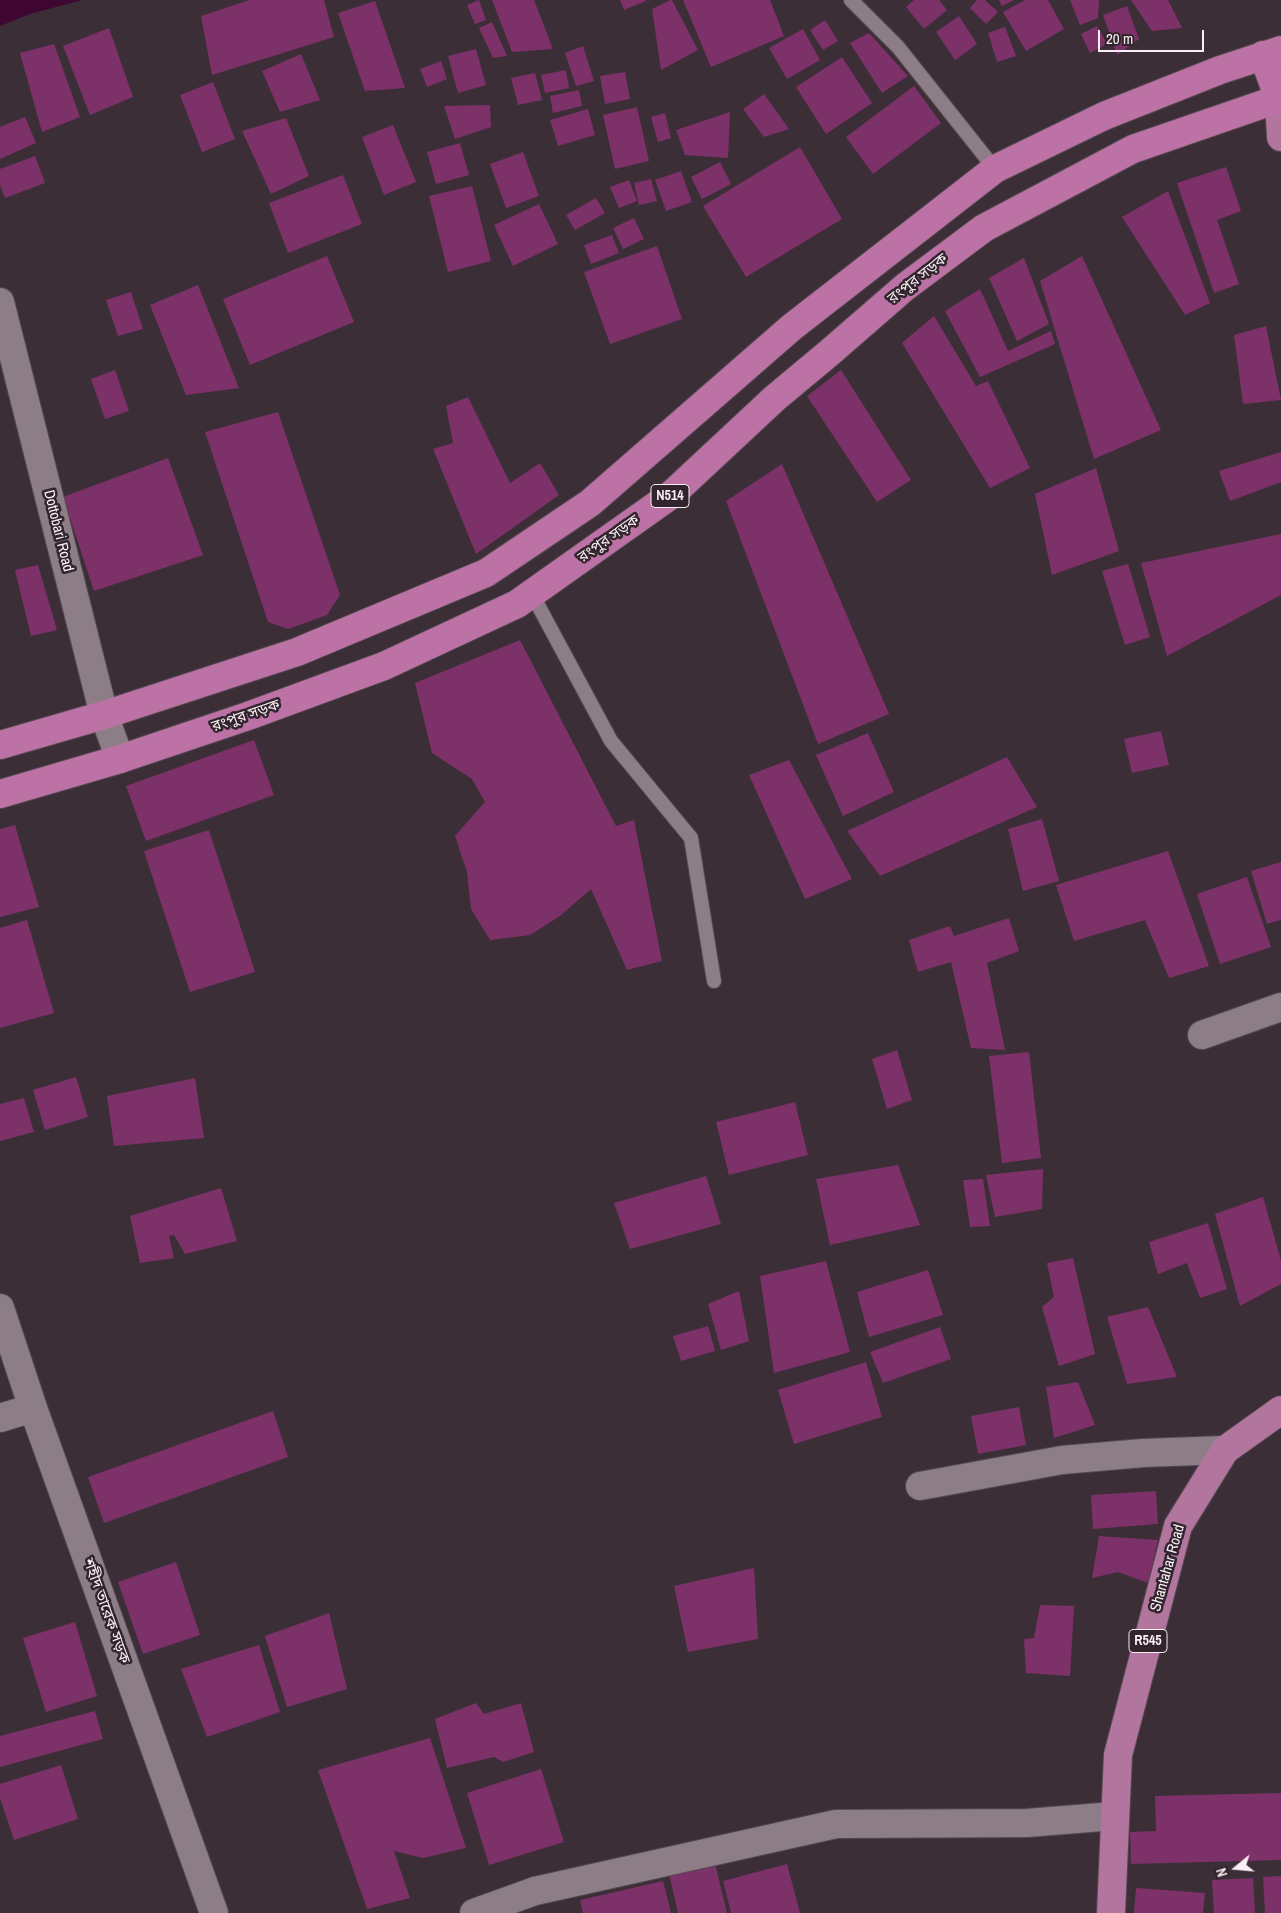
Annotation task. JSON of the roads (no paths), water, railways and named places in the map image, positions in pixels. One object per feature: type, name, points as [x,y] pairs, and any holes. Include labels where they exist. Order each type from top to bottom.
[{"type":"highway","points":[[0,746],[297,652],[486,573],[590,503],[792,327],[994,169],[1104,116],[1275,48],[1280,98]]},
{"type":"highway","name":"রংপুর সড়ক","points":[[0,794],[120,760],[248,716],[384,666],[517,604],[671,495],[775,398],[905,287],[984,228],[1132,149],[1280,98]]},
{"type":"main road","points":[[1280,98],[1281,137]]},
{"type":"main road","name":"Shantahar Road","points":[[1111,1913],[1118,1755],[1178,1526],[1225,1450],[1281,1410]]},
{"type":"street","name":"Dottobari Road","points":[[0,302],[104,714],[120,760]]},
{"type":"street","points":[[1202,1035],[1281,1007]]},
{"type":"street","name":"শহীদ তারেক সড়ক","points":[[0,1308],[33,1408],[214,1913]]},
{"type":"street","points":[[0,1418],[33,1408]]},
{"type":"street","points":[[920,1486],[1062,1460],[1143,1453],[1225,1450]]},
{"type":"street","points":[[474,1913],[535,1891],[836,1824],[1027,1823],[1114,1816]]},
{"type":"lane","points":[[851,0],[898,47],[994,169]]},
{"type":"lane","points":[[532,594],[611,741],[691,838],[714,981]]}]
